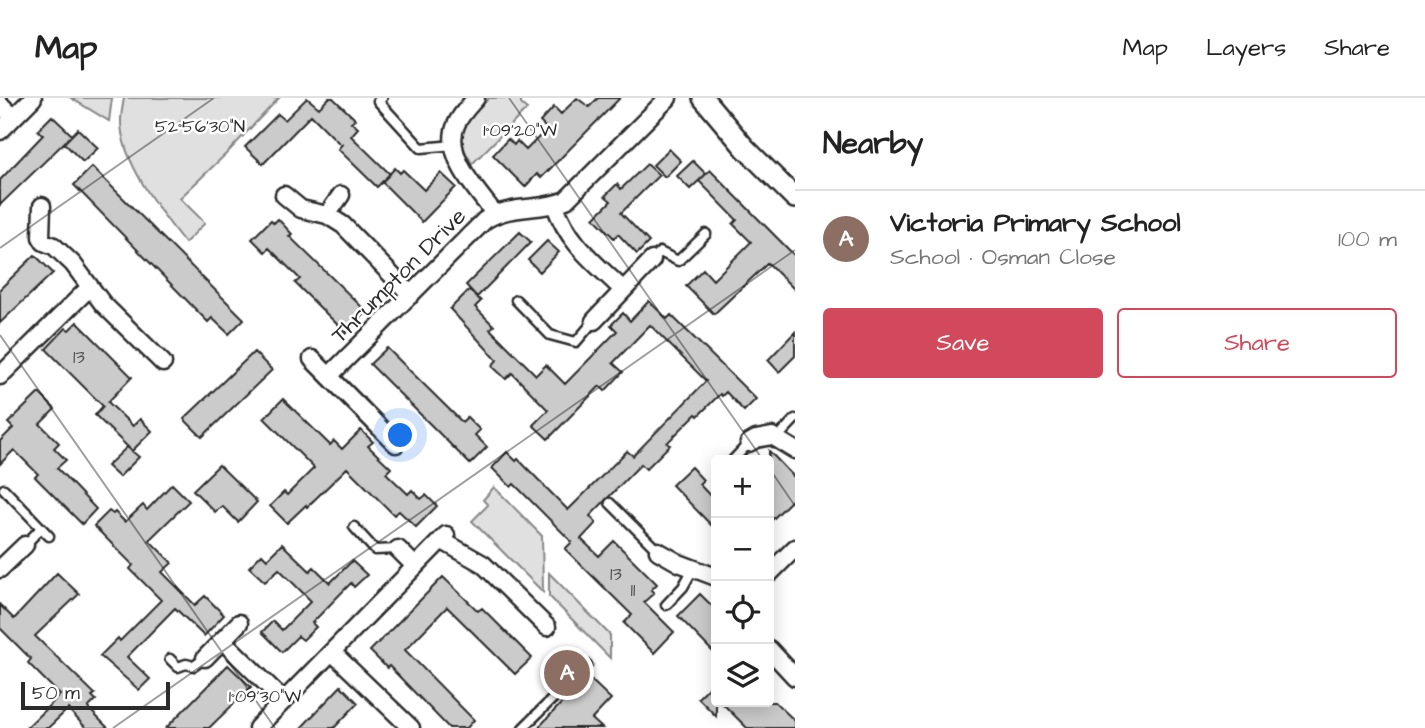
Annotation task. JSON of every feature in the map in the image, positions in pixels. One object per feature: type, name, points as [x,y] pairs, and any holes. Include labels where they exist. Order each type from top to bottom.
[{"type":"street","points":[[0,131],[33,98]]},
{"type":"street","points":[[476,98],[456,124],[454,145],[458,161],[466,175],[495,214]]},
{"type":"street","points":[[622,289],[572,240],[564,229],[555,205],[578,190],[668,98]]},
{"type":"street","points":[[703,98],[745,148],[794,195]]},
{"type":"street","points":[[0,104],[13,117]]},
{"type":"street","points":[[284,195],[302,209],[327,215],[342,225],[411,295]]},
{"type":"street","points":[[327,215],[341,195]]},
{"type":"street","name":"Thrumpton Drive","points":[[329,376],[485,220],[511,208],[555,205]]},
{"type":"street","points":[[42,206],[40,237],[73,264],[89,288],[163,363]]},
{"type":"street","points":[[594,321],[652,260]]},
{"type":"street","points":[[0,376],[89,288]]},
{"type":"street","name":"Thrumpton Drive","points":[[312,359],[396,444]]},
{"type":"street","points":[[749,443],[765,436],[777,438],[795,450]]},
{"type":"street","points":[[260,727],[443,537],[483,564],[547,627]]},
{"type":"street","points":[[0,569],[25,545]]},
{"type":"street","points":[[398,548],[415,566]]},
{"type":"street","points":[[774,569],[795,548]]},
{"type":"street","points":[[657,551],[711,575]]},
{"type":"street","points":[[205,658],[239,623]]},
{"type":"street","points":[[222,640],[284,701]]},
{"type":"street","points":[[332,652],[411,728]]},
{"type":"street","points":[[774,654],[795,677]]},
{"type":"lane","points":[[382,98],[379,102],[421,148],[454,145]]},
{"type":"lane","points":[[652,260],[660,252],[678,261],[705,234]]},
{"type":"lane","points":[[516,300],[550,335],[576,342],[594,321]]},
{"type":"lane","points":[[777,438],[795,419]]},
{"type":"lane","points":[[738,455],[749,443]]},
{"type":"lane","points":[[4,489],[49,536]]},
{"type":"lane","points":[[610,503],[657,551]]},
{"type":"lane","points":[[354,527],[375,550],[398,548]]},
{"type":"lane","points":[[25,545],[41,528]]},
{"type":"lane","points":[[666,606],[683,587],[693,569]]},
{"type":"lane","points":[[170,659],[178,667],[186,664],[194,666],[205,658]]},
{"type":"lane","points":[[523,728],[587,665]]},
{"type":"shaded area","points":[[71,98],[112,98],[109,121]]},
{"type":"shaded area","points":[[124,98],[279,98],[180,198],[205,223],[185,243],[134,169],[122,136]]},
{"type":"shaded area","points":[[489,98],[521,98],[521,104],[527,109],[472,164],[463,145],[463,130],[470,118]]},
{"type":"shaded area","points":[[494,487],[542,536],[543,592],[472,521],[488,505],[483,500]]},
{"type":"shaded area","points":[[549,573],[610,635],[610,658],[549,596]]},
{"type":"building","points":[[307,98],[319,108],[329,98],[333,98],[355,119],[351,122],[358,128],[351,136],[390,174],[377,187],[338,149],[343,143],[341,145],[311,115],[263,164],[245,147],[278,114],[285,120]]},
{"type":"building","points":[[577,98],[589,107],[598,98],[620,98],[541,178],[537,174],[525,187],[493,155],[508,139],[514,145],[517,141],[526,150],[547,129],[540,122],[554,107],[561,114]]},
{"type":"building","points":[[52,116],[72,135],[0,205],[0,180],[43,135],[38,130]]},
{"type":"building","points":[[78,129],[98,148],[83,162],[64,143]]},
{"type":"building","points":[[669,149],[681,161],[665,177],[653,165]]},
{"type":"building","points":[[693,161],[706,174],[690,189],[677,176]]},
{"type":"building","points":[[647,164],[659,175],[621,213],[649,242],[637,254],[618,234],[614,238],[594,218],[611,201],[605,196],[617,184],[621,189]]},
{"type":"building","points":[[92,167],[244,319],[229,334],[212,318],[208,322],[74,185]]},
{"type":"building","points":[[395,168],[400,173],[403,170],[424,190],[441,173],[456,187],[422,222],[382,182]]},
{"type":"building","points":[[710,170],[795,256],[795,290],[768,263],[714,314],[686,286],[703,269],[713,280],[751,242],[733,224],[737,220],[699,181]]},
{"type":"building","points":[[278,219],[292,234],[289,236],[367,312],[346,333],[295,283],[300,279],[269,248],[265,252],[252,239],[271,220],[274,223]]},
{"type":"building","points":[[520,232],[531,242],[477,297],[466,285]]},
{"type":"building","points":[[547,241],[559,252],[540,272],[528,260]]},
{"type":"building","points":[[35,255],[53,273],[0,323],[0,289]]},
{"type":"building","points":[[469,290],[481,301],[475,307],[494,326],[490,329],[536,375],[546,365],[565,384],[617,331],[611,325],[623,313],[630,321],[649,301],[667,319],[671,315],[756,399],[744,411],[726,392],[722,396],[720,394],[667,443],[670,445],[646,469],[641,464],[590,516],[596,523],[581,539],[599,556],[614,541],[657,584],[651,590],[654,593],[644,602],[674,632],[654,653],[624,623],[632,615],[565,549],[572,542],[514,484],[511,487],[492,468],[507,452],[516,461],[518,459],[568,510],[627,451],[633,456],[706,381],[650,325],[613,363],[623,372],[605,391],[600,386],[548,439],[533,425],[548,410],[512,373],[506,379],[492,366],[497,360],[450,309]]},
{"type":"building","points":[[77,322],[132,377],[108,402],[133,426],[140,419],[152,431],[132,451],[95,415],[103,406],[46,349],[66,328],[69,330]]},
{"type":"building","points":[[795,332],[795,356],[779,372],[768,360]]},
{"type":"building","points":[[387,348],[462,422],[467,417],[480,430],[475,435],[487,447],[470,464],[370,364]]},
{"type":"building","points":[[254,352],[272,370],[202,437],[184,419]]},
{"type":"building","points":[[39,393],[55,409],[40,424],[59,443],[54,448],[66,460],[57,468],[96,509],[82,524],[35,477],[38,474],[14,450],[0,464],[0,441],[13,428],[8,423]]},
{"type":"building","points":[[283,399],[330,445],[334,441],[342,449],[361,430],[373,442],[368,446],[391,468],[386,473],[408,494],[412,490],[421,499],[426,495],[437,506],[416,527],[399,511],[394,515],[347,468],[287,523],[270,506],[284,492],[287,495],[314,468],[264,418]]},
{"type":"building","points":[[127,447],[139,457],[119,477],[107,466]]},
{"type":"building","points":[[774,456],[795,478],[795,497],[774,518]]},
{"type":"building","points":[[219,465],[257,502],[238,522],[222,506],[215,512],[193,490]]},
{"type":"building","points":[[691,467],[703,480],[699,484],[711,497],[711,525],[672,485]]},
{"type":"building","points":[[172,484],[189,501],[149,540],[172,563],[162,572],[195,605],[205,596],[224,615],[204,636],[175,608],[127,657],[150,679],[139,690],[100,656],[118,638],[120,641],[161,600],[130,569],[133,565],[94,526],[109,511],[113,514],[115,512],[125,522],[143,505],[147,510]]},
{"type":"building","points":[[282,544],[310,571],[314,567],[330,583],[352,561],[367,575],[354,587],[351,583],[312,623],[316,627],[303,640],[298,636],[282,652],[262,632],[273,621],[282,630],[311,601],[279,569],[265,582],[249,567],[262,554],[267,559]]},
{"type":"building","points":[[57,573],[79,594],[35,636],[95,694],[92,696],[96,700],[88,708],[108,728],[86,728],[68,709],[48,728],[26,728],[60,695],[28,663],[31,659],[0,628],[0,605],[14,619]]},
{"type":"building","points":[[443,577],[478,611],[482,608],[532,658],[515,674],[447,607],[405,650],[474,720],[467,728],[449,728],[389,666],[387,668],[370,651]]},
{"type":"building","points":[[700,594],[711,605],[711,650],[678,616]]},
{"type":"building","points":[[228,665],[251,687],[209,728],[166,728]]},
{"type":"building","points":[[587,676],[611,699],[592,719],[602,728],[538,728]]},
{"type":"building","points":[[711,685],[711,707],[716,707],[716,716],[698,698]]},
{"type":"building","points":[[341,686],[358,703],[334,728],[301,728]]},
{"type":"building","points":[[775,702],[795,721],[795,728],[747,728],[726,707],[774,707]]},
{"type":"place","name":"Victoria Primary School","points":[[567,673]]}]
